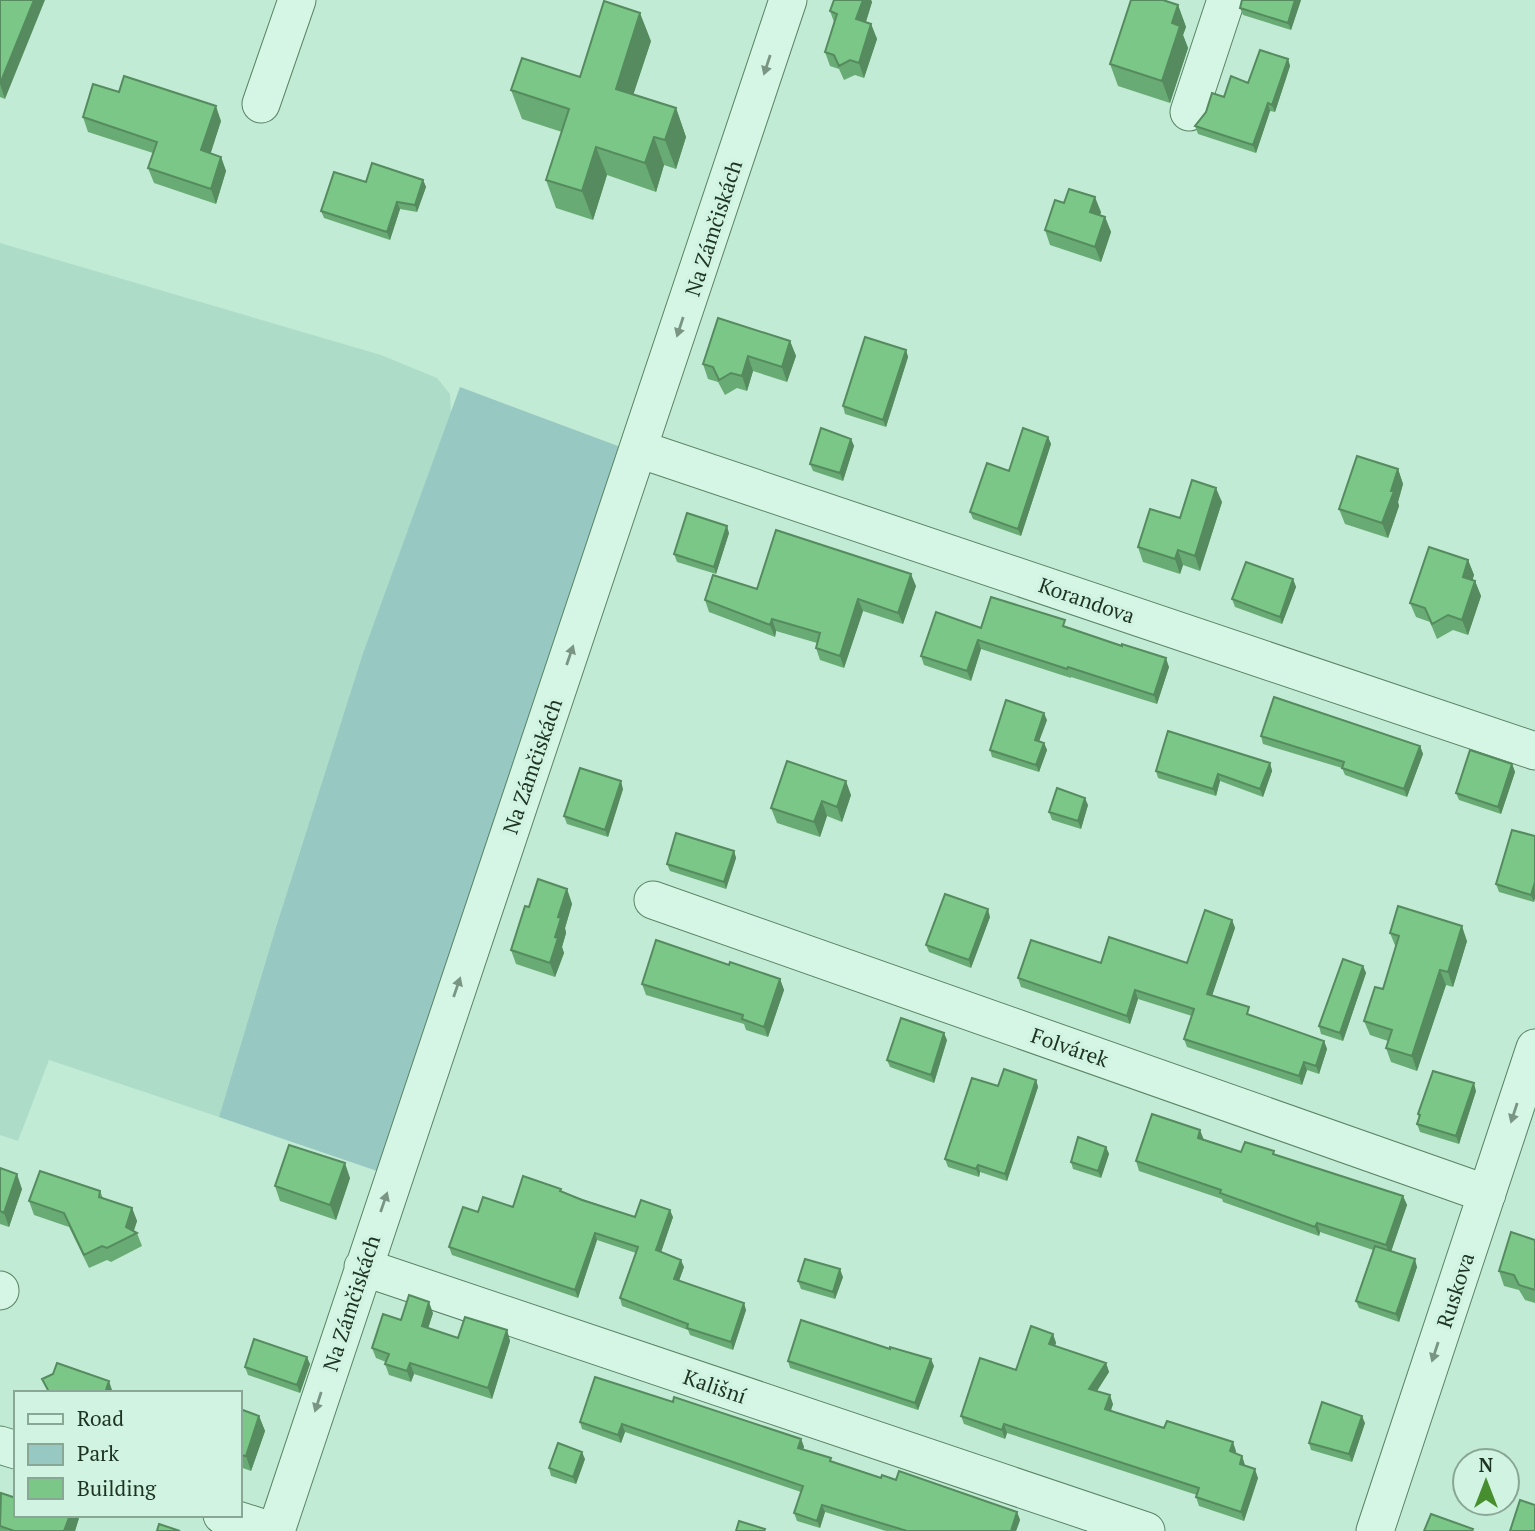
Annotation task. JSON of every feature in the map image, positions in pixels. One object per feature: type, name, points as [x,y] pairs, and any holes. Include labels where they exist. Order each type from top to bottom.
[{"type":"street","points":[[261,104],[297,0]]},
{"type":"street","name":"Na Zámčiskách","points":[[228,1517],[274,1531],[788,0]]},
{"type":"street","points":[[1188,112],[1226,0]]},
{"type":"street","name":"Korandova","points":[[639,449],[1535,751]]},
{"type":"street","name":"Folvárek","points":[[653,900],[1487,1194]]},
{"type":"street","name":"Ruskova","points":[[1375,1531],[1535,1048]]},
{"type":"street","name":"Kališní","points":[[363,1267],[1063,1518],[1146,1531]]},
{"type":"green space","points":[[0,243],[381,355],[437,378],[450,394],[451,413],[363,653],[219,1117],[49,1060],[18,1141],[0,1135]]},
{"type":"green space","points":[[460,387],[626,449],[380,1172],[219,1117],[363,653]]},
{"type":"building","points":[[0,0],[34,0],[0,84]]},
{"type":"building","points":[[834,0],[863,0],[856,19],[871,24],[859,63],[850,60],[839,66],[834,55],[825,52],[837,14],[830,11]]},
{"type":"building","points":[[1131,0],[1163,0],[1178,5],[1172,23],[1180,26],[1162,81],[1110,64]]},
{"type":"building","points":[[1242,0],[1295,0],[1288,23],[1240,8]]},
{"type":"building","points":[[604,1],[640,13],[616,89],[676,108],[665,140],[654,137],[645,163],[596,147],[582,191],[546,180],[569,109],[511,90],[522,58],[580,77]]},
{"type":"building","points":[[1260,50],[1288,59],[1272,105],[1268,103],[1253,145],[1195,126],[1206,112],[1212,93],[1224,97],[1231,76],[1248,83]]},
{"type":"building","points":[[124,76],[216,106],[201,150],[221,157],[211,189],[148,168],[157,142],[83,117],[93,84],[119,92]]},
{"type":"building","points":[[372,163],[423,180],[415,205],[397,202],[387,232],[321,211],[334,172],[366,182]]},
{"type":"building","points":[[1069,189],[1095,197],[1090,212],[1105,217],[1095,247],[1045,230],[1055,200],[1064,203]]},
{"type":"building","points":[[718,318],[790,341],[782,367],[748,356],[742,376],[731,373],[719,380],[713,367],[703,364]]},
{"type":"building","points":[[865,337],[906,350],[883,420],[843,406]]},
{"type":"building","points":[[821,428],[851,439],[840,473],[810,464]]},
{"type":"building","points":[[1023,428],[1048,437],[1018,529],[970,512],[987,463],[1009,471]]},
{"type":"building","points":[[1357,456],[1398,469],[1391,491],[1394,491],[1382,523],[1339,509]]},
{"type":"building","points":[[1192,480],[1216,488],[1195,556],[1178,550],[1175,559],[1138,547],[1150,509],[1180,518]]},
{"type":"building","points":[[687,513],[727,526],[714,567],[674,554]]},
{"type":"building","points":[[776,530],[911,574],[898,613],[858,599],[840,656],[816,648],[820,633],[772,619],[770,625],[705,600],[713,575],[757,589]]},
{"type":"building","points":[[1429,547],[1468,560],[1463,577],[1475,581],[1462,620],[1448,615],[1432,624],[1425,608],[1410,603]]},
{"type":"building","points":[[1246,562],[1293,579],[1280,617],[1232,599]]},
{"type":"building","points":[[991,597],[1065,620],[1063,626],[1166,658],[1154,695],[978,640],[967,671],[921,656],[936,612],[981,628]]},
{"type":"building","points":[[1274,697],[1420,746],[1404,789],[1342,768],[1344,762],[1261,736]]},
{"type":"building","points":[[1006,700],[1044,713],[1035,740],[1044,743],[1036,765],[990,750]]},
{"type":"building","points":[[1168,731],[1270,763],[1260,789],[1218,774],[1213,789],[1156,771]]},
{"type":"building","points":[[1470,750],[1512,764],[1498,807],[1456,793]]},
{"type":"building","points":[[787,761],[846,781],[837,807],[822,801],[814,822],[771,808]]},
{"type":"building","points":[[580,768],[621,781],[605,830],[564,816]]},
{"type":"building","points":[[1057,788],[1085,798],[1078,821],[1049,812]]},
{"type":"building","points":[[1512,830],[1535,836],[1535,882],[1531,895],[1496,884]]},
{"type":"building","points":[[676,833],[734,851],[724,882],[667,864]]},
{"type":"building","points":[[538,879],[567,889],[558,917],[561,918],[555,937],[558,938],[550,963],[511,950],[525,906],[529,907]]},
{"type":"building","points":[[945,894],[988,909],[969,960],[926,945]]},
{"type":"building","points":[[1398,906],[1462,926],[1448,972],[1440,970],[1412,1056],[1386,1048],[1392,1030],[1364,1021],[1375,987],[1383,989],[1399,936],[1390,933]]},
{"type":"building","points":[[1205,910],[1232,920],[1207,994],[1249,1007],[1247,1014],[1324,1041],[1316,1066],[1304,1062],[1299,1076],[1184,1039],[1194,1009],[1135,990],[1127,1016],[1018,978],[1031,940],[1101,963],[1109,937],[1187,963]]},
{"type":"building","points":[[656,940],[780,979],[764,1027],[742,1019],[743,1015],[642,984]]},
{"type":"building","points":[[1343,959],[1363,966],[1340,1033],[1319,1026]]},
{"type":"building","points":[[901,1018],[944,1033],[931,1075],[887,1060]]},
{"type":"building","points":[[1004,1069],[1036,1080],[1005,1174],[978,1165],[976,1169],[945,1159],[972,1078],[998,1086]]},
{"type":"building","points":[[1433,1071],[1474,1083],[1456,1136],[1417,1124]]},
{"type":"building","points":[[1152,1114],[1200,1130],[1198,1138],[1241,1152],[1245,1142],[1274,1151],[1273,1154],[1403,1196],[1386,1245],[1317,1223],[1315,1227],[1220,1193],[1221,1190],[1136,1161]]},
{"type":"building","points":[[1078,1137],[1106,1147],[1098,1171],[1071,1162]]},
{"type":"building","points":[[289,1145],[345,1163],[330,1205],[275,1186]]},
{"type":"building","points":[[0,1168],[17,1174],[4,1213],[0,1211]]},
{"type":"building","points":[[40,1171],[100,1191],[99,1197],[132,1208],[126,1227],[137,1233],[107,1248],[102,1246],[84,1255],[64,1213],[29,1201]]},
{"type":"building","points":[[523,1176],[561,1189],[560,1191],[582,1200],[635,1217],[641,1200],[670,1210],[656,1250],[681,1260],[674,1279],[744,1303],[731,1342],[687,1328],[688,1324],[620,1298],[638,1247],[595,1233],[575,1290],[449,1247],[463,1207],[478,1212],[483,1197],[513,1207]]},
{"type":"building","points":[[1511,1232],[1535,1240],[1535,1290],[1519,1285],[1514,1275],[1499,1271]]},
{"type":"building","points":[[1375,1246],[1415,1259],[1396,1314],[1356,1301]]},
{"type":"building","points":[[805,1259],[840,1269],[833,1292],[798,1281]]},
{"type":"building","points":[[409,1295],[429,1302],[422,1326],[458,1338],[465,1317],[507,1330],[488,1388],[410,1363],[407,1371],[385,1364],[389,1354],[372,1348],[383,1314],[401,1320]]},
{"type":"building","points":[[801,1320],[890,1349],[931,1359],[915,1403],[788,1361]]},
{"type":"building","points":[[1031,1326],[1053,1334],[1049,1344],[1106,1363],[1089,1389],[1110,1395],[1105,1409],[1164,1428],[1167,1421],[1233,1442],[1230,1451],[1242,1456],[1240,1464],[1255,1469],[1241,1512],[1196,1497],[1199,1488],[1004,1424],[1002,1430],[961,1416],[980,1358],[1016,1370]]},
{"type":"building","points":[[254,1339],[307,1357],[297,1385],[245,1367]]},
{"type":"building","points":[[57,1363],[109,1381],[106,1391],[48,1391],[42,1379],[53,1374]]},
{"type":"building","points":[[595,1377],[673,1402],[674,1397],[801,1439],[798,1448],[881,1478],[882,1475],[896,1480],[899,1471],[1017,1512],[1011,1531],[907,1531],[822,1505],[817,1521],[794,1513],[803,1486],[622,1424],[618,1435],[580,1422]]},
{"type":"building","points":[[1322,1402],[1362,1416],[1349,1454],[1309,1443]]},
{"type":"building","points":[[242,1410],[259,1416],[246,1456],[242,1455]]},
{"type":"building","points":[[558,1443],[582,1452],[573,1477],[549,1468]]},
{"type":"building","points":[[1,1493],[14,1497],[14,1517],[69,1517],[64,1531],[14,1531],[0,1526]]},
{"type":"building","points":[[1521,1500],[1535,1505],[1535,1531],[1510,1531],[1515,1517],[1521,1517]]},
{"type":"building","points":[[1431,1514],[1473,1529],[1424,1531]]},
{"type":"building","points":[[739,1521],[765,1529],[736,1531]]},
{"type":"building","points":[[159,1524],[180,1531],[157,1531]]}]
